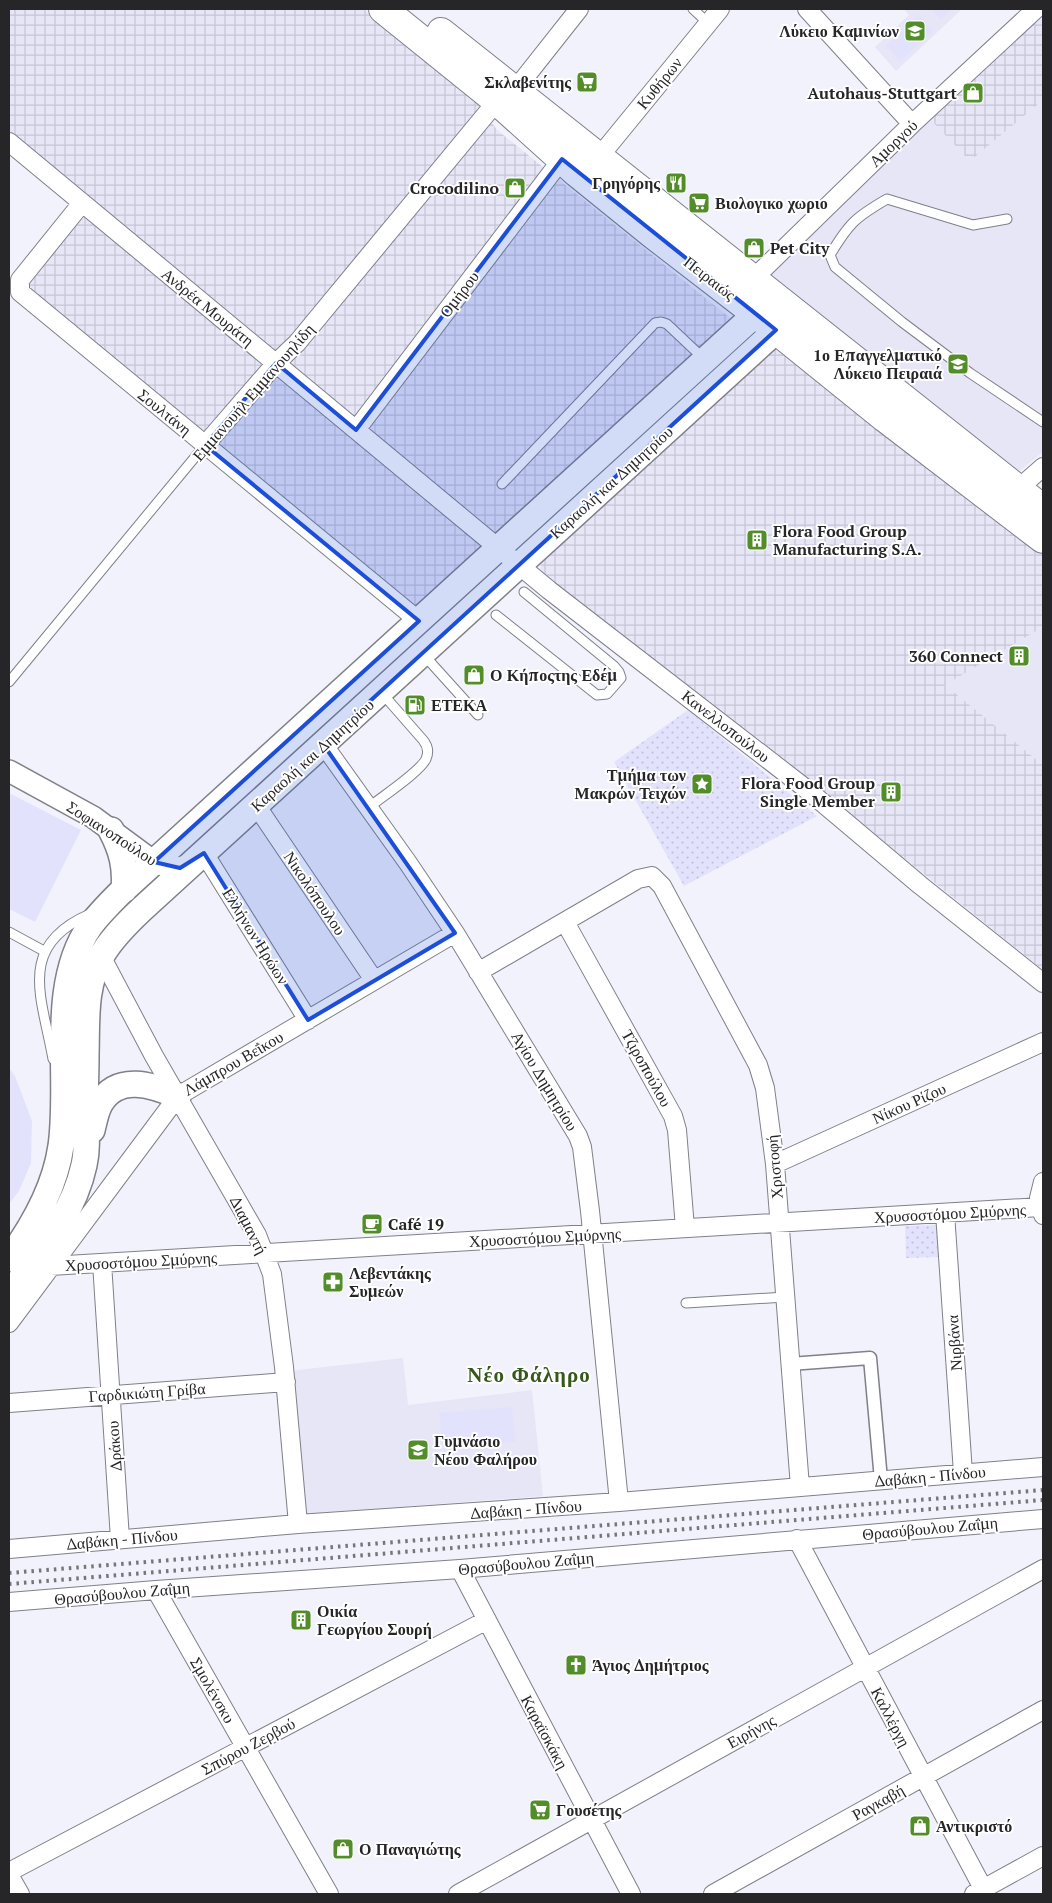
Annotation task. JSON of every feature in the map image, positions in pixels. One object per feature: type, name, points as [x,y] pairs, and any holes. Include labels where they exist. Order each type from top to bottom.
[{"type":"main road","name":"Πειραιώς","points":[[383,9],[599,157],[753,279],[776,313],[885,418],[1043,539]]},
{"type":"main road","name":"Πειραιώς","points":[[412,9],[506,95],[562,159],[651,233],[776,313],[1043,509]]},
{"type":"main road","name":"Καραολή και Δημητρίου","points":[[9,1259],[33,1223],[54,1178],[61,1146],[66,1001],[74,959],[90,926],[106,907],[154,862],[705,360],[776,313]]},
{"type":"main road","name":"Καραολή και Δημητρίου","points":[[9,1295],[64,1219],[79,1184],[87,1144],[87,1004],[91,982],[101,956],[125,926],[520,565],[776,313]]},
{"type":"main road","points":[[111,830],[119,844],[124,862],[124,890]]},
{"type":"main road","points":[[87,1144],[99,1104],[111,1090],[130,1084],[141,1084],[156,1087],[178,1096]]},
{"type":"street","name":"Εμμανουήλ Εμμανουηλίδη","points":[[205,446],[276,363],[297,343],[579,9]]},
{"type":"street","name":"Κυθήρων","points":[[599,157],[720,9]]},
{"type":"street","points":[[807,9],[912,124]]},
{"type":"street","name":"Αμοργού","points":[[753,279],[912,124],[1036,9]]},
{"type":"street","name":"Ανδρέα Μουράτη","points":[[9,142],[499,548]]},
{"type":"street","name":"Ομήρου","points":[[356,430],[562,159]]},
{"type":"street","name":"Σουλτάνη","points":[[82,204],[20,280],[20,292],[419,621]]},
{"type":"street","points":[[1018,489],[1043,467]]},
{"type":"street","name":"Κανελλοπούλου","points":[[499,548],[520,565],[596,638],[805,788],[920,885],[1043,983]]},
{"type":"street","name":"Αγίου Δημητρίου","points":[[323,744],[408,863],[455,933],[578,1136],[582,1147],[592,1234],[619,1502]]},
{"type":"street","name":"Σοφιανοπούλου","points":[[9,771],[93,817],[154,862],[180,868],[198,858]]},
{"type":"street","name":"Νικολόπουλου","points":[[256,805],[374,980]]},
{"type":"street","name":"Ελλήνων Ηρώων","points":[[198,858],[308,1020]]},
{"type":"street","name":"Χριστοφή","points":[[565,922],[638,879],[652,876],[662,886],[758,1065],[765,1088],[775,1164],[800,1487]]},
{"type":"street","points":[[478,972],[565,922]]},
{"type":"street","name":"Τζιροπούλου","points":[[565,922],[673,1116],[677,1130],[685,1228]]},
{"type":"street","name":"Λάμπρου Βεΐκου","points":[[9,1323],[178,1096],[455,933]]},
{"type":"street","name":"Διαμαντή","points":[[101,956],[154,1056],[257,1235],[265,1253],[272,1274],[286,1382],[298,1524]]},
{"type":"street","name":"Νίκου Ρίζου","points":[[775,1164],[1043,1042]]},
{"type":"street","points":[[1042,1211],[1040,1194],[1043,1182]]},
{"type":"street","name":"Χρυσοστόμου Σμύρνης","points":[[50,1266],[945,1213],[1042,1211]]},
{"type":"street","name":"Νιρβάνα","points":[[945,1213],[963,1473]]},
{"type":"street","name":"Δράκου","points":[[102,1263],[120,1539]]},
{"type":"street","points":[[790,1364],[870,1358],[881,1480]]},
{"type":"street","name":"Γαρδικιώτη Γρίβα","points":[[9,1403],[286,1382]]},
{"type":"street","name":"Δαβάκη - Πίνδου","points":[[9,1549],[298,1524],[619,1502],[1043,1467]]},
{"type":"street","name":"Θρασύβουλου Ζαΐμη","points":[[9,1602],[460,1569],[1043,1519]]},
{"type":"street","name":"Καλλέργη","points":[[797,1539],[924,1777],[981,1893]]},
{"type":"street","name":"Καραϊσκάκη","points":[[460,1569],[631,1894]]},
{"type":"street","name":"Ειρήνης","points":[[458,1894],[1043,1569]]},
{"type":"street","name":"Σμολένσκυ","points":[[156,1590],[329,1894]]},
{"type":"street","name":"Σπύρου Ζερβού","points":[[9,1873],[245,1746],[486,1620]]},
{"type":"street","name":"Ραγκαβή","points":[[713,1894],[1043,1710]]},
{"type":"street","points":[[981,1893],[1043,1856]]},
{"type":"street","points":[[9,1873],[20,1894]]},
{"type":"lane","points":[[693,9],[708,23]]},
{"type":"lane","points":[[1008,220],[973,225],[887,199],[862,214],[846,228],[830,255],[835,267],[902,322],[970,373],[1043,422]]},
{"type":"lane","points":[[502,484],[655,323],[667,324],[705,360]]},
{"type":"lane","name":"Εμμανουήλ Εμμανουηλίδη","points":[[9,682],[205,446]]},
{"type":"lane","points":[[496,615],[597,696],[607,694],[621,678],[596,638],[524,592]]},
{"type":"lane","points":[[423,653],[478,715]]},
{"type":"lane","points":[[368,808],[421,766],[428,753],[428,746],[381,692]]},
{"type":"lane","points":[[64,1100],[53,1060],[39,987],[39,965],[44,951],[60,933],[82,918],[106,907]]},
{"type":"lane","points":[[9,932],[44,951]]},
{"type":"lane","points":[[686,1303],[785,1297]]},
{"type":"highlighted area","points":[[562,159],[776,330],[323,744],[455,933],[308,1020],[204,853],[180,868],[154,862],[419,621],[205,445],[276,363],[356,430]]},
{"type":"shaded area","points":[[9,9],[364,9],[481,106],[497,130],[734,321],[415,611],[24,291],[94,203],[9,132]]},
{"type":"shaded area","name":"Λύκειο Καμινίων","points":[[904,9],[962,9],[896,71],[875,47],[909,15]]},
{"type":"shaded area","points":[[932,9],[952,9],[941,19]]},
{"type":"shaded area","points":[[918,15],[933,31],[900,61],[886,45]]},
{"type":"shaded area","points":[[1043,16],[1043,100],[970,161],[928,117]]},
{"type":"shaded area","name":"1ο Επαγγελματικό Λύκειο Πειραιά","points":[[1043,100],[1043,452],[1016,474],[759,276],[928,117],[970,161]]},
{"type":"shaded area","points":[[774,348],[1043,554],[1043,627],[945,685],[1043,765],[1043,970],[807,780],[540,570],[541,562]]},
{"type":"shaded area","name":"360 Connect","points":[[1043,627],[1043,765],[944,685]]},
{"type":"shaded area","points":[[688,710],[817,816],[684,886],[614,762]]},
{"type":"shaded area","points":[[9,793],[81,830],[35,922],[9,909]]},
{"type":"shaded area","points":[[9,1068],[15,1076],[32,1121],[31,1163],[19,1191],[9,1204]]},
{"type":"shaded area","points":[[937,1225],[938,1257],[906,1258],[905,1226]]},
{"type":"shaded area","name":"Γυμνάσιο Νέου Φαλήρου","points":[[403,1358],[408,1405],[532,1390],[543,1496],[303,1514],[290,1371]]},
{"type":"shaded area","points":[[512,1407],[516,1442],[443,1450],[439,1413]]},
{"type":"railway","points":[[9,1573],[1043,1490]]},
{"type":"railway","points":[[9,1584],[1043,1500]]},
{"type":"place","name":"Λύκειο Καμινίων","points":[[915,31]]},
{"type":"place","name":"Σκλαβενίτης","points":[[587,82]]},
{"type":"place","name":"Autohaus-Stuttgart","points":[[973,93]]},
{"type":"place","name":"Γρηγόρης","points":[[676,183]]},
{"type":"place","name":"Crocodilino","points":[[515,188]]},
{"type":"place","name":"Βιολογικο χωριο","points":[[699,203]]},
{"type":"place","name":"Pet City","points":[[754,248]]},
{"type":"place","name":"1ο Επαγγελματικό Λύκειο Πειραιά","points":[[958,364]]},
{"type":"place","name":"Flora Food Group Manufacturing S.A.","points":[[757,540]]},
{"type":"place","name":"360 Connect","points":[[1019,656]]},
{"type":"place","name":"Ο Κήποςτης Εδέμ","points":[[474,675]]},
{"type":"place","name":"ΕΤΕΚΑ","points":[[415,705]]},
{"type":"place","name":"Τμήμα των Μακρών Τειχών","points":[[702,784]]},
{"type":"place","name":"Flora Food Group Single Member","points":[[891,792]]},
{"type":"place","name":"Café 19","points":[[372,1224]]},
{"type":"place","name":"Λεβεντάκης Συμεών","points":[[333,1282]]},
{"type":"place","name":"Γυμνάσιο Νέου Φαλήρου","points":[[418,1450]]},
{"type":"place","name":"Οικία Γεωργίου Σουρή","points":[[301,1620]]},
{"type":"place","name":"Άγιος Δημήτριος","points":[[576,1665]]},
{"type":"place","name":"Γουσέτης","points":[[540,1810]]},
{"type":"place","name":"Αντικριστό","points":[[920,1826]]},
{"type":"place","name":"Ο Παναγιώτης","points":[[343,1849]]},
{"type":"district","name":"Νέο Φάληρο","points":[[529,1374]]}]
